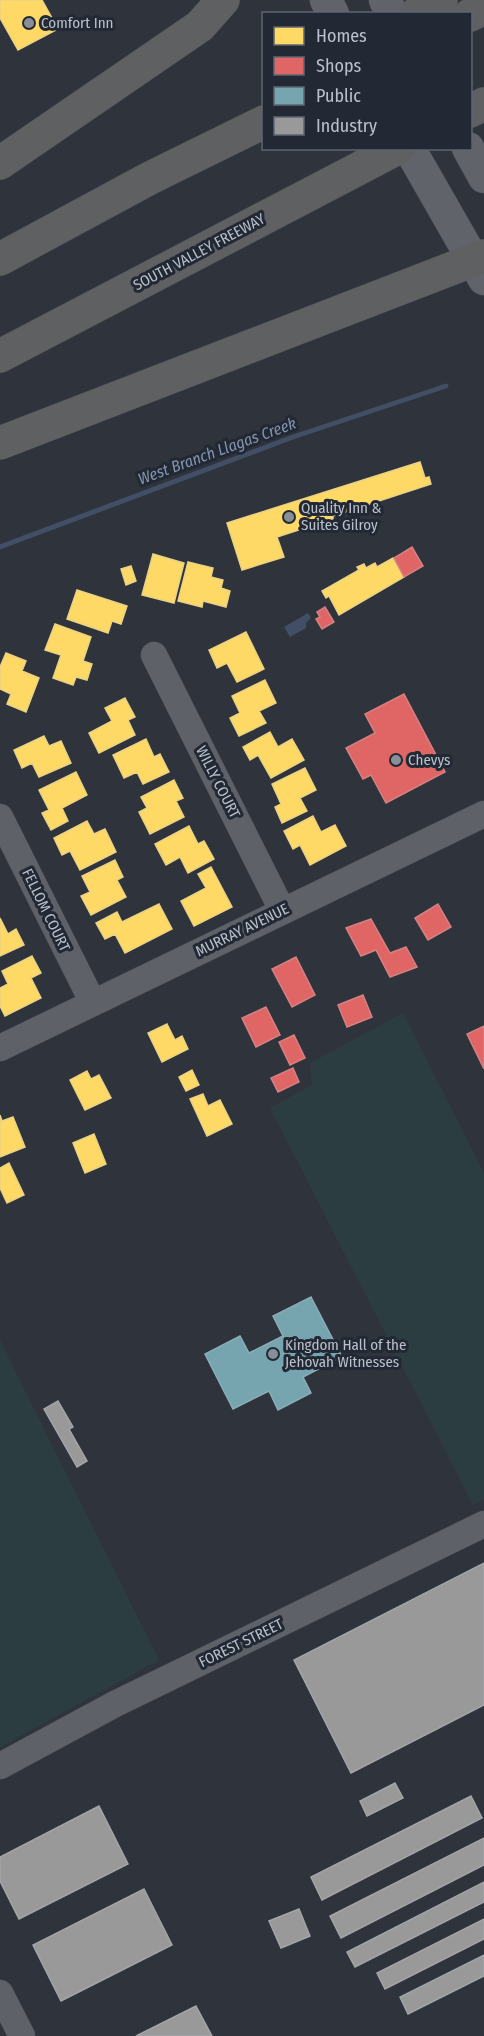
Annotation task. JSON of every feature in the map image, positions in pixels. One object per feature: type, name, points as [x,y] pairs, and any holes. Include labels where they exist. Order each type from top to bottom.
[{"type":"highway","points":[[0,163],[200,26],[223,0]]},
{"type":"highway","points":[[420,12],[441,0]]},
{"type":"highway","points":[[150,178],[262,104]]},
{"type":"highway","points":[[0,259],[150,178],[262,123]]},
{"type":"highway","name":"SOUTH VALLEY FREEWAY","points":[[0,356],[394,150]]},
{"type":"highway","points":[[0,443],[480,266]]},
{"type":"main road","points":[[410,150],[480,266]]},
{"type":"main road","points":[[469,150],[484,177]]},
{"type":"street","name":"WILLY COURT","points":[[154,655],[282,910]]},
{"type":"street","name":"MURRAY AVENUE","points":[[0,1048],[484,814]]},
{"type":"street","name":"FELLOM COURT","points":[[0,817],[93,1003]]},
{"type":"street","name":"FOREST STREET","points":[[0,1766],[115,1704],[484,1524]]},
{"type":"street","points":[[0,1993],[22,2036]]},
{"type":"shaded area","points":[[403,1013],[484,1173],[484,1500],[473,1505],[270,1108],[312,1085],[310,1063]]},
{"type":"shaded area","points":[[0,1340],[159,1660],[0,1747]]},
{"type":"water","points":[[308,613],[311,618],[306,623],[306,628],[290,637],[284,627]]},
{"type":"building: Homes","name":"Comfort Inn","points":[[0,0],[42,0],[58,29],[18,50],[0,18]]},
{"type":"building: Homes","name":"Quality Inn & Suites Gilroy","points":[[420,462],[425,478],[429,477],[431,484],[333,516],[333,519],[327,521],[326,518],[319,520],[320,523],[277,537],[284,557],[242,570],[227,523]]},
{"type":"building: Homes","points":[[153,554],[184,563],[174,603],[142,595]]},
{"type":"building: Homes","name":"Quality Inn & Suites Gilroy","points":[[393,558],[404,577],[339,615],[329,596],[326,598],[322,591],[359,570],[357,567],[364,564],[366,568],[375,563],[377,567]]},
{"type":"building: Homes","points":[[188,562],[213,568],[211,577],[223,580],[221,588],[230,591],[226,607],[203,601],[202,607],[178,601]]},
{"type":"building: Homes","points":[[131,566],[136,581],[126,585],[121,569]]},
{"type":"building: Homes","points":[[77,590],[127,606],[121,624],[112,621],[108,633],[67,619]]},
{"type":"building: Homes","points":[[55,624],[91,637],[83,661],[92,664],[87,680],[76,677],[73,685],[53,678],[61,655],[45,650]]},
{"type":"building: Homes","points":[[246,632],[264,669],[237,682],[227,663],[217,668],[209,650]]},
{"type":"building: Homes","points":[[6,653],[26,661],[22,671],[39,678],[26,712],[7,704],[11,694],[0,689],[0,667]]},
{"type":"building: Homes","points":[[265,680],[276,703],[259,711],[266,723],[239,736],[230,718],[240,713],[232,696]]},
{"type":"building: Homes","points":[[125,698],[135,717],[128,720],[135,735],[99,753],[89,733],[112,721],[105,708]]},
{"type":"building: Homes","points":[[270,732],[278,747],[292,739],[304,760],[271,778],[258,755],[250,760],[243,747]]},
{"type":"building: Homes","points":[[44,736],[49,746],[61,741],[71,763],[39,777],[32,763],[22,768],[14,750]]},
{"type":"building: Homes","points":[[146,739],[154,757],[160,754],[169,772],[143,784],[137,772],[124,778],[113,755]]},
{"type":"building: Homes","points":[[305,768],[316,790],[300,798],[307,811],[282,823],[275,807],[281,804],[272,784]]},
{"type":"building: Homes","points":[[76,772],[87,795],[62,808],[68,821],[51,830],[42,813],[49,810],[39,790]]},
{"type":"building: Homes","points":[[174,780],[183,798],[176,801],[184,817],[150,834],[139,812],[147,808],[141,797]]},
{"type":"building: Homes","points":[[313,816],[321,832],[335,825],[346,846],[310,865],[300,845],[293,849],[284,831]]},
{"type":"building: Homes","points":[[87,821],[94,834],[105,829],[116,852],[80,870],[70,851],[62,855],[54,838]]},
{"type":"building: Homes","points":[[189,826],[198,844],[204,841],[214,859],[188,873],[180,857],[166,865],[155,844]]},
{"type":"building: Homes","points":[[115,860],[123,877],[117,880],[126,897],[91,915],[81,896],[90,892],[82,876]]},
{"type":"building: Homes","points":[[211,867],[232,907],[194,926],[181,901],[206,888],[198,874]]},
{"type":"building: Homes","points":[[159,904],[172,929],[125,953],[115,934],[105,939],[96,923],[117,912],[122,922]]},
{"type":"building: Homes","points":[[0,918],[8,934],[16,929],[24,945],[0,956]]},
{"type":"building: Homes","points":[[32,956],[41,973],[31,978],[41,998],[5,1016],[0,1006],[0,988],[8,984],[2,971]]},
{"type":"building: Homes","points":[[167,1024],[175,1040],[182,1036],[188,1049],[162,1062],[148,1033]]},
{"type":"building: Homes","points":[[192,1070],[199,1085],[186,1091],[179,1077]]},
{"type":"building: Homes","points":[[87,1071],[91,1079],[99,1075],[111,1098],[85,1110],[70,1080]]},
{"type":"building: Homes","points":[[203,1094],[208,1106],[220,1100],[232,1124],[207,1136],[190,1099]]},
{"type":"building: Homes","points":[[0,1115],[2,1121],[13,1117],[25,1147],[0,1157]]},
{"type":"building: Homes","points":[[94,1134],[106,1164],[85,1173],[73,1143]]},
{"type":"building: Homes","points":[[9,1163],[24,1195],[7,1203],[0,1188],[0,1168]]},
{"type":"building: Shops","points":[[412,547],[423,566],[404,577],[394,558]]},
{"type":"building: Shops","points":[[325,607],[334,622],[322,629],[316,619],[320,617],[317,612]]},
{"type":"building: Shops","name":"Chevys","points":[[404,694],[445,772],[386,803],[371,775],[363,779],[346,748],[375,733],[365,714]]},
{"type":"building: Shops","points":[[438,904],[451,927],[428,940],[415,918]]},
{"type":"building: Shops","points":[[371,919],[390,953],[406,947],[417,967],[390,977],[376,950],[361,956],[346,928]]},
{"type":"building: Shops","points":[[296,957],[315,995],[292,1007],[272,969]]},
{"type":"building: Shops","points":[[363,995],[372,1017],[347,1027],[338,1005]]},
{"type":"building: Shops","points":[[266,1007],[280,1035],[256,1047],[242,1018]]},
{"type":"building: Shops","points":[[484,1026],[484,1069],[467,1034]]},
{"type":"building: Shops","points":[[294,1035],[305,1058],[290,1065],[279,1042]]},
{"type":"building: Shops","points":[[293,1068],[299,1082],[278,1092],[271,1078]]},
{"type":"building: Public","name":"Kingdom Hall of the Jehovah Witnesses","points":[[311,1297],[342,1357],[303,1377],[311,1393],[278,1410],[269,1391],[233,1409],[205,1354],[240,1336],[249,1353],[283,1336],[273,1316]]},
{"type":"building: Industry","points":[[58,1401],[73,1427],[69,1429],[87,1461],[77,1467],[44,1409]]},
{"type":"building: Industry","points":[[484,1563],[484,1705],[351,1773],[294,1660]]},
{"type":"building: Industry","points":[[395,1783],[403,1798],[367,1816],[360,1801]]},
{"type":"building: Industry","points":[[471,1796],[482,1818],[322,1900],[311,1877]]},
{"type":"building: Industry","points":[[99,1806],[128,1864],[19,1919],[0,1881],[0,1857]]},
{"type":"building: Industry","points":[[484,1838],[484,1865],[341,1938],[330,1916]]},
{"type":"building: Industry","points":[[484,1882],[484,1902],[355,1967],[347,1952]]},
{"type":"building: Industry","points":[[144,1889],[172,1945],[61,2001],[33,1945]]},
{"type":"building: Industry","points":[[299,1909],[310,1936],[281,1948],[269,1921]]},
{"type":"building: Industry","points":[[484,1919],[484,1939],[385,1989],[377,1973]]},
{"type":"building: Industry","points":[[484,1955],[484,1976],[408,2014],[400,1997]]},
{"type":"building: Industry","points":[[196,2006],[212,2036],[136,2036]]},
{"type":"waterway","name":"West Branch Llagas Creek","points":[[0,547],[293,437],[446,386]]},
{"type":"place","name":"Comfort Inn","points":[[29,23]]},
{"type":"place","name":"Quality Inn & Suites Gilroy","points":[[289,517]]},
{"type":"place","name":"Chevys","points":[[396,760]]},
{"type":"place","name":"Kingdom Hall of the Jehovah Witnesses","points":[[273,1354]]}]
